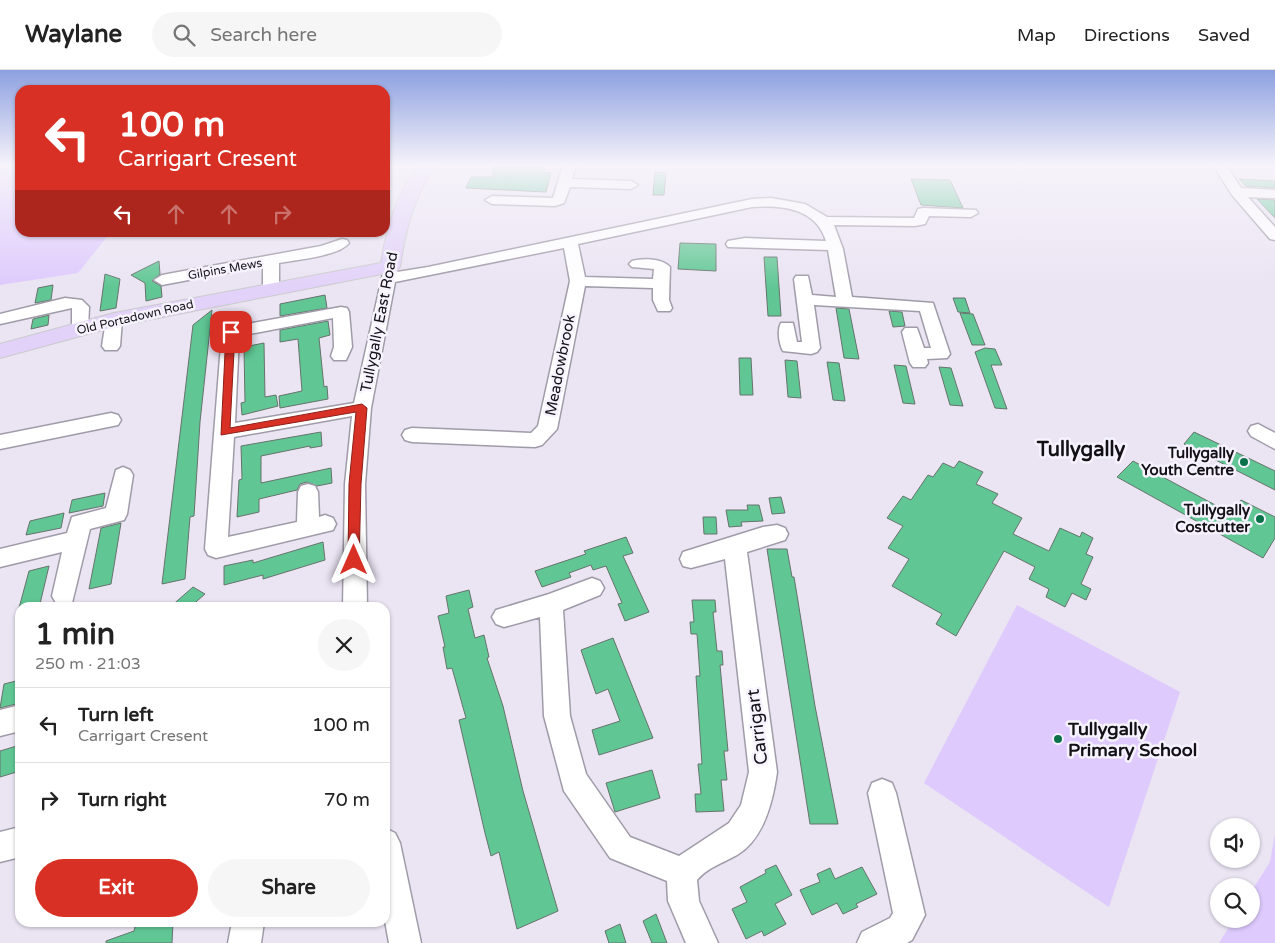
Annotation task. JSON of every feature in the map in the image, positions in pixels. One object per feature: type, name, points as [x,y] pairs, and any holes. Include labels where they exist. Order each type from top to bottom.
[{"type":"main road","name":"Tullygally East Road","points":[[390,273],[396,225],[403,206]]},
{"type":"main road","name":"Old Portadown Road","points":[[0,351],[114,320],[272,289],[390,273]]},
{"type":"street","points":[[390,273],[428,272],[739,206]]},
{"type":"street","points":[[789,206],[801,208],[825,222],[841,220],[915,222],[920,221],[923,212],[970,213]]},
{"type":"street","points":[[1249,206],[1275,236]]},
{"type":"street","points":[[825,222],[834,246],[845,302]]},
{"type":"street","name":"Meadowbrook","points":[[409,434],[535,440],[547,429],[578,281],[570,242]]},
{"type":"street","points":[[734,244],[746,242],[834,246]]},
{"type":"street","name":"Gilpins Mews","points":[[162,280],[180,283],[271,260],[327,253],[342,243]]},
{"type":"street","name":"Gilpins Mews","points":[[271,260],[272,289]]},
{"type":"street","points":[[637,264],[658,265],[662,267],[661,300],[664,308]]},
{"type":"street","name":"Tullygally East Road","points":[[355,602],[355,484],[362,408],[390,273]]},
{"type":"street","points":[[787,328],[789,347],[811,348],[802,280]]},
{"type":"street","points":[[578,281],[661,284]]},
{"type":"street","points":[[0,319],[82,300],[80,307],[80,329]]},
{"type":"street","points":[[805,300],[927,306],[942,354],[918,358],[911,332]]},
{"type":"street","points":[[308,492],[316,526],[216,549],[231,332],[341,312],[343,347],[340,356]]},
{"type":"street","points":[[111,346],[114,320]]},
{"type":"street","points":[[224,432],[362,408]]},
{"type":"street","points":[[0,442],[111,420]]},
{"type":"street","points":[[1258,432],[1275,442]]},
{"type":"street","points":[[64,596],[80,523],[116,514],[123,475]]},
{"type":"street","points":[[691,559],[735,547],[763,536],[777,534]]},
{"type":"street","points":[[0,558],[76,540]]},
{"type":"street","name":"Carrigart","points":[[685,873],[692,862],[733,840],[744,829],[761,790],[763,772],[735,547]]},
{"type":"street","points":[[504,617],[551,604],[592,588]]},
{"type":"street","points":[[551,604],[557,716],[574,781],[620,848],[685,873],[681,886],[685,903],[702,943]]},
{"type":"street","points":[[0,723],[15,719]]},
{"type":"street","points":[[873,943],[901,929],[909,915],[882,793]]},
{"type":"street","points":[[0,847],[15,843]]},
{"type":"street","points":[[390,868],[405,943]]},
{"type":"street","points":[[244,943],[248,939],[248,927]]},
{"type":"shaded area","points":[[0,206],[15,206],[15,237],[107,237],[78,273],[0,285]]},
{"type":"shaded area","points":[[1017,605],[1180,692],[1109,907],[924,783]]},
{"type":"shaded area","points":[[1275,834],[1275,943],[1219,943],[1228,928],[1260,928],[1260,878],[1270,862]]},
{"type":"building","points":[[931,206],[962,206],[963,208]]},
{"type":"building","points":[[1263,206],[1275,206],[1275,218]]},
{"type":"building","points":[[680,243],[716,244],[716,271],[678,269]]},
{"type":"building","points":[[764,257],[777,257],[781,316],[768,316]]},
{"type":"building","points":[[159,261],[160,274],[152,281],[161,286],[162,297],[146,301],[145,283],[131,275]]},
{"type":"building","points":[[105,274],[120,279],[116,308],[100,311]]},
{"type":"building","points":[[53,285],[51,300],[35,303],[38,288]]},
{"type":"building","points":[[325,295],[327,308],[280,316],[280,304]]},
{"type":"building","points":[[953,298],[965,298],[970,313],[958,312]]},
{"type":"building","points":[[836,308],[849,309],[859,359],[844,358]]},
{"type":"building","points":[[212,310],[200,422],[194,516],[190,517],[185,579],[162,584],[193,325]]},
{"type":"building","points":[[889,311],[902,312],[905,326],[893,327]]},
{"type":"building","points":[[960,313],[973,314],[985,345],[972,345]]},
{"type":"building","points":[[49,315],[48,325],[31,329],[33,319]]},
{"type":"building","points":[[328,321],[330,335],[319,338],[324,387],[327,386],[328,399],[280,408],[279,396],[302,391],[298,339],[280,342],[280,330]]},
{"type":"building","points":[[264,343],[265,397],[276,395],[278,406],[242,415],[241,403],[245,402],[244,347]]},
{"type":"building","points":[[985,348],[995,349],[1002,365],[991,365],[1007,409],[995,408],[975,352]]},
{"type":"building","points":[[739,358],[751,358],[753,395],[740,395]]},
{"type":"building","points":[[785,360],[797,361],[801,398],[788,397]]},
{"type":"building","points":[[827,362],[839,363],[845,401],[833,400]]},
{"type":"building","points":[[894,365],[906,366],[915,404],[903,403]]},
{"type":"building","points":[[939,367],[951,368],[963,406],[950,405]]},
{"type":"building","points":[[321,432],[322,446],[310,448],[310,446],[261,456],[261,483],[331,468],[332,483],[317,486],[307,482],[300,484],[297,490],[259,499],[259,512],[237,517],[239,480],[242,479],[241,446]]},
{"type":"building","points":[[1194,432],[1275,471],[1275,490],[1184,444]]},
{"type":"building","points":[[959,461],[983,472],[976,484],[998,494],[992,503],[1022,518],[1013,534],[1049,551],[1060,528],[1080,537],[1082,532],[1093,538],[1086,554],[1093,557],[1081,584],[1091,589],[1086,600],[1072,593],[1065,607],[1046,597],[1049,589],[1029,579],[1035,567],[1004,551],[956,636],[936,624],[942,614],[892,586],[909,559],[888,548],[903,526],[887,518],[903,496],[911,500],[928,475],[933,477],[943,463],[954,468]]},
{"type":"building","points":[[1133,461],[1232,514],[1241,500],[1275,517],[1275,538],[1263,558],[1117,477]]},
{"type":"building","points":[[105,493],[103,506],[69,513],[72,500]]},
{"type":"building","points":[[781,497],[785,513],[772,514],[769,498]]},
{"type":"building","points":[[747,505],[759,505],[763,521],[741,522],[742,526],[729,527],[726,510],[748,510]]},
{"type":"building","points":[[64,513],[61,528],[26,535],[30,521]]},
{"type":"building","points":[[703,517],[716,517],[717,534],[704,534]]},
{"type":"building","points":[[121,523],[111,584],[89,589],[101,528]]},
{"type":"building","points":[[626,537],[633,553],[623,556],[649,612],[625,621],[618,604],[622,603],[606,566],[593,570],[591,565],[569,573],[571,577],[542,587],[535,571],[586,554],[584,551]]},
{"type":"building","points":[[323,542],[325,560],[263,579],[263,575],[224,585],[224,566],[253,560],[253,563]]},
{"type":"building","points":[[767,549],[787,549],[792,577],[794,577],[815,706],[838,824],[810,824]]},
{"type":"building","points":[[49,566],[40,602],[21,602],[29,571]]},
{"type":"building","points":[[193,587],[205,594],[196,602],[176,602]]},
{"type":"building","points":[[469,590],[473,607],[468,609],[475,638],[484,635],[489,657],[487,658],[503,706],[523,791],[558,911],[517,929],[499,852],[491,856],[485,833],[459,720],[466,718],[452,668],[447,669],[443,647],[445,647],[438,616],[449,613],[446,596]]},
{"type":"building","points":[[692,600],[715,600],[716,612],[713,612],[717,651],[722,651],[723,665],[720,665],[728,751],[724,751],[727,780],[721,780],[724,811],[696,812],[695,794],[701,794],[698,764],[702,764],[696,676],[700,676],[697,634],[691,634],[690,622],[694,622]]},
{"type":"building","points":[[613,638],[653,738],[599,755],[592,730],[620,721],[608,689],[596,694],[581,650]]},
{"type":"building","points":[[15,681],[15,704],[0,708],[4,684]]},
{"type":"building","points":[[15,746],[15,772],[0,777],[0,751]]},
{"type":"building","points":[[652,770],[660,798],[615,812],[606,783]]},
{"type":"building","points":[[776,865],[792,895],[775,904],[786,924],[764,936],[762,931],[746,939],[732,909],[747,902],[740,887],[766,873],[765,870]]},
{"type":"building","points":[[862,867],[877,894],[856,904],[858,907],[843,914],[837,903],[812,915],[800,890],[820,882],[817,874],[830,868],[835,879]]},
{"type":"building","points":[[656,914],[667,943],[652,943],[643,921]]},
{"type":"building","points":[[620,924],[626,943],[609,943],[605,931]]},
{"type":"building","points":[[135,927],[173,927],[172,943],[106,943],[106,941],[134,931]]},
{"type":"place","name":"Tullygally Youth Centre","points":[[1244,462]]},
{"type":"place","name":"Tullygally Costcutter","points":[[1260,519]]},
{"type":"place","name":"Tullygally Primary School","points":[[1058,739]]},
{"type":"district","name":"Tullygally","points":[[1081,450]]},
{"type":"route","points":[[231,332],[224,432],[362,408],[355,484],[354,560]]}]
